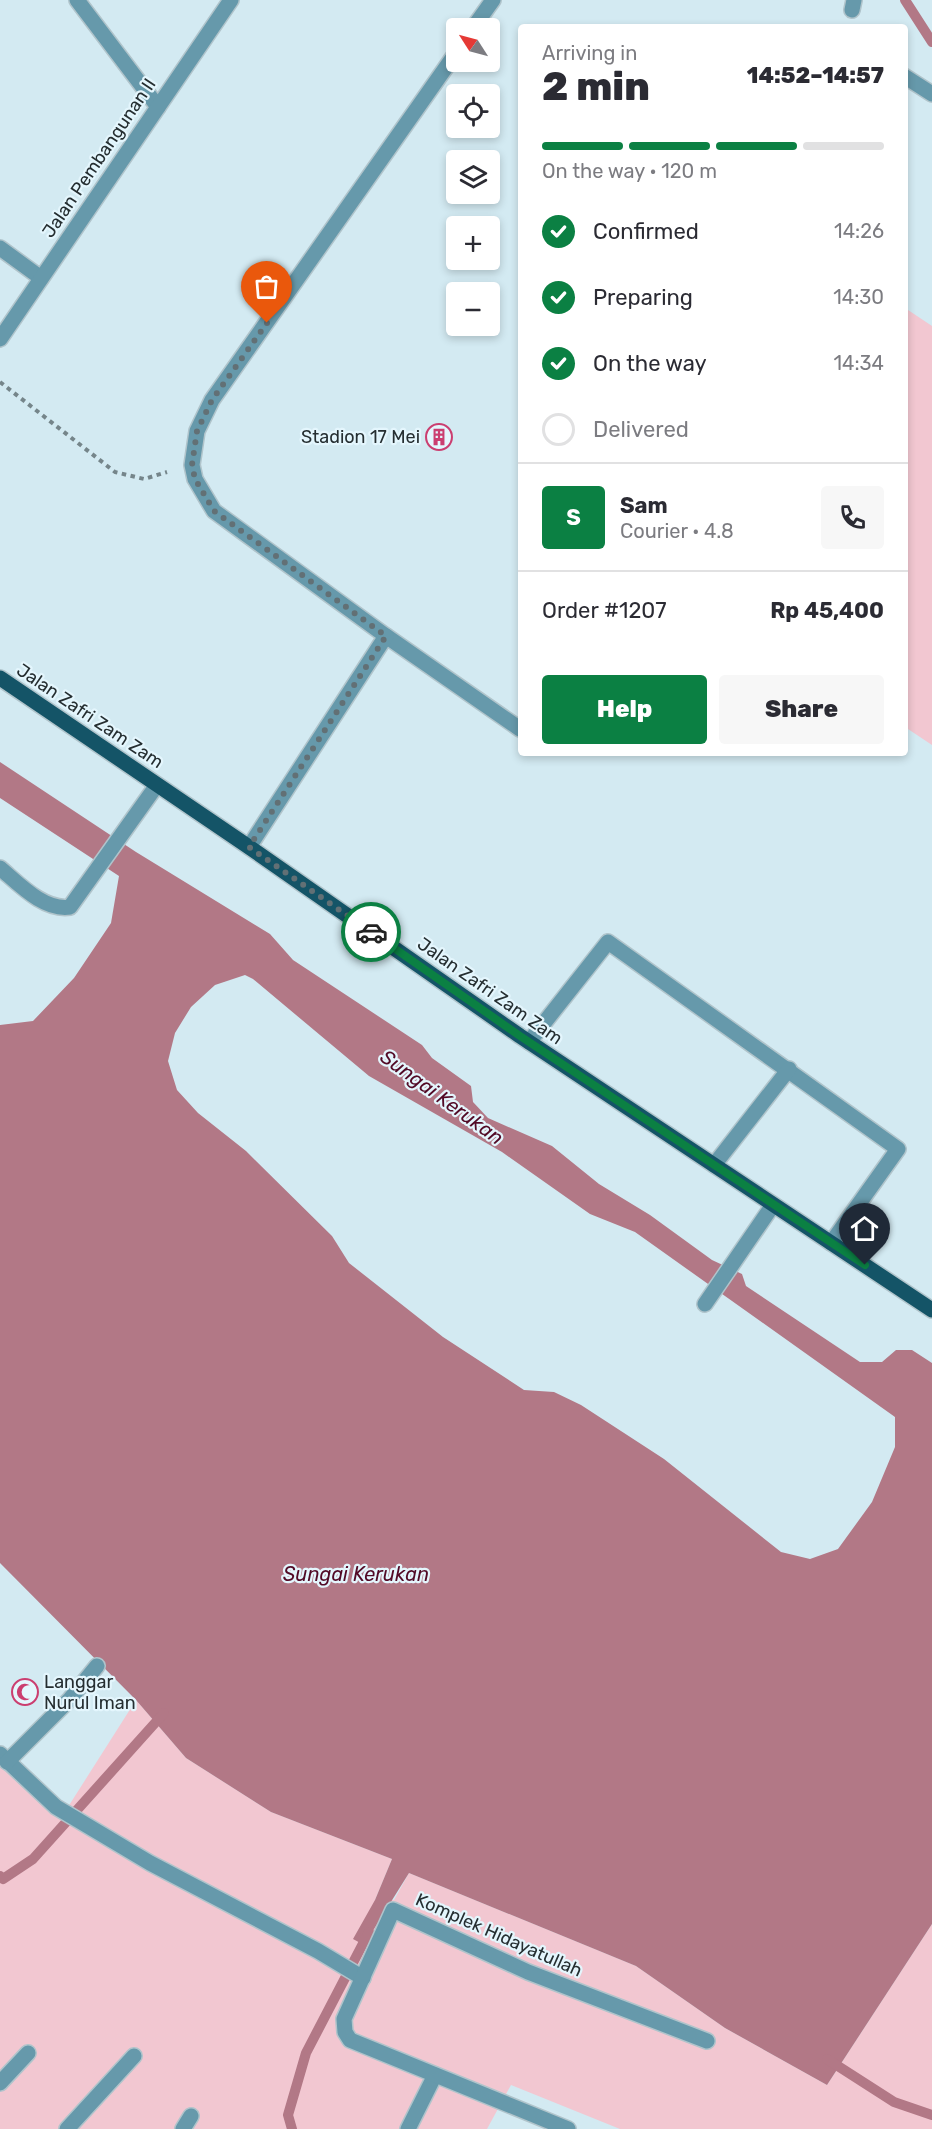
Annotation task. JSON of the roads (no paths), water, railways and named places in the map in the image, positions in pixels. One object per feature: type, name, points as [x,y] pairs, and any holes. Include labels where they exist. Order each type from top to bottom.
[{"type":"main road","name":"Jalan Zafri Zam Zam","points":[[0,678],[249,847],[529,1042],[932,1310]]},
{"type":"street","points":[[77,0],[158,107]]},
{"type":"street","name":"Jalan Pembangunan II","points":[[0,339],[231,0]]},
{"type":"street","points":[[480,18],[493,0]]},
{"type":"street","points":[[446,67],[212,400],[197,431],[192,465],[195,479],[214,511],[386,636],[518,728]]},
{"type":"street","points":[[908,79],[932,94]]},
{"type":"street","points":[[0,248],[41,278]]},
{"type":"street","points":[[249,847],[386,636]]},
{"type":"street","points":[[0,868],[25,889],[60,908],[70,907],[157,785]]},
{"type":"street","points":[[529,1042],[608,942],[898,1149],[831,1243]]},
{"type":"street","points":[[714,1165],[789,1069]]},
{"type":"street","points":[[705,1304],[773,1205]]},
{"type":"street","points":[[97,1666],[70,1699],[4,1758],[56,1807],[150,1863],[318,1951],[363,1978]]},
{"type":"street","name":"Komplek Hidayatullah","points":[[568,2129],[358,2044],[345,2032],[344,2019],[393,1910],[528,1972],[707,2041]]},
{"type":"street","points":[[0,2083],[28,2053]]},
{"type":"street","points":[[67,2129],[134,2056]]},
{"type":"street","points":[[408,2129],[435,2075]]},
{"type":"water","name":"Sungai Kerukan","points":[[0,762],[136,852],[270,934],[293,960],[422,1045],[432,1058],[471,1086],[473,1102],[488,1118],[552,1146],[599,1184],[650,1215],[712,1260],[742,1274],[746,1286],[860,1362],[882,1362],[896,1350],[912,1350],[932,1363],[932,1924],[827,2085],[725,2028],[636,1966],[409,1873],[364,1945],[353,1939],[375,1900],[392,1859],[271,1812],[186,1758],[136,1700],[0,1563],[0,1025],[33,1021],[74,978],[111,923],[119,876],[0,798]],"holes":[[[245,975],[253,979],[369,1076],[502,1152],[590,1214],[635,1232],[895,1417],[895,1447],[872,1502],[838,1549],[810,1559],[781,1552],[664,1459],[581,1405],[554,1392],[524,1390],[443,1337],[349,1263],[332,1236],[246,1151],[198,1113],[177,1090],[168,1061],[175,1033],[191,1007],[215,985]]]},
{"type":"waterway","points":[[905,0],[932,42]]},
{"type":"waterway","points":[[0,1876],[3,1879],[33,1859],[164,1713]]},
{"type":"waterway","points":[[292,2129],[288,2115],[306,2053],[369,1932]]},
{"type":"waterway","points":[[827,2059],[894,2102],[932,2115]]},
{"type":"place","name":"Stadion 17 Mei","points":[[439,437]]},
{"type":"place","name":"Langgar Nurul Iman","points":[[25,1692]]}]
